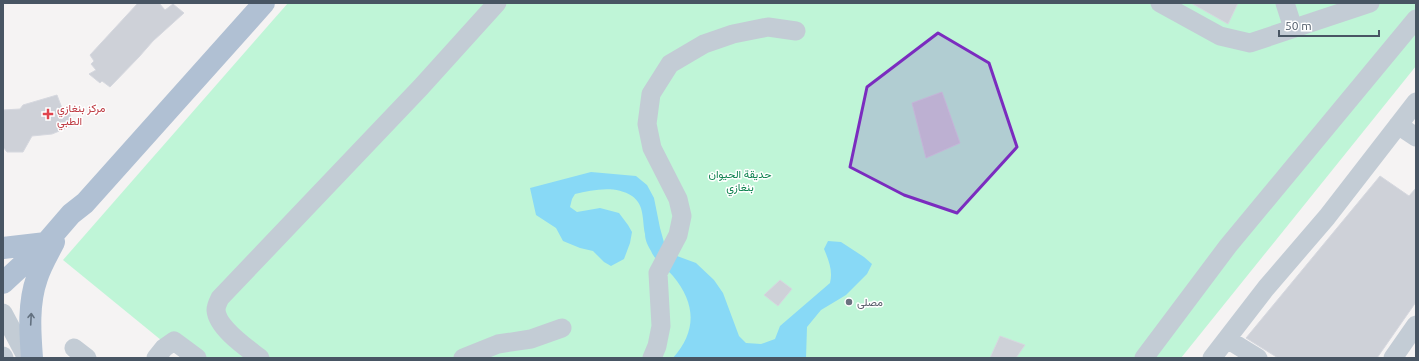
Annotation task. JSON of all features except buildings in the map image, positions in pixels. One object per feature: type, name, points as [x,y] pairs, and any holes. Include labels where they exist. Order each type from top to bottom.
[{"type":"main road","points":[[3,283],[46,243],[85,203],[246,3]]},
{"type":"main road","points":[[178,89],[264,3]]},
{"type":"main road","points":[[32,358],[30,319],[36,279],[67,220]]},
{"type":"main road","points":[[3,248],[46,243]]},
{"type":"street","points":[[260,358],[235,338],[219,321],[216,309],[220,298],[420,87],[496,3]]},
{"type":"street","points":[[1160,3],[1220,36],[1250,42],[1370,3]]},
{"type":"street","points":[[1285,3],[1293,28]]},
{"type":"street","points":[[1144,358],[1228,246],[1416,19]]},
{"type":"street","points":[[652,358],[657,346],[661,326],[658,281],[660,268],[678,235],[682,216],[678,199],[652,148],[647,124],[651,94],[670,64],[704,44],[733,34],[768,27],[796,31]]},
{"type":"street","points":[[1212,358],[1266,288],[1326,217],[1416,102]]},
{"type":"street","points":[[1398,125],[1416,137]]},
{"type":"street","points":[[3,313],[27,358]]},
{"type":"street","points":[[1393,358],[1416,326]]},
{"type":"street","points":[[463,358],[498,344],[531,339],[562,328]]},
{"type":"street","points":[[1227,339],[1258,358]]},
{"type":"street","points":[[156,358],[164,348],[174,341],[197,358]]},
{"type":"highlighted area","points":[[938,33],[989,63],[1017,147],[957,213],[904,195],[850,167],[867,87]]},
{"type":"green space","name":"حديقة الحيوان بنغازي","points":[[288,3],[1416,3],[1416,66],[1181,358],[183,358],[63,260]]},
{"type":"water","points":[[591,172],[636,176],[647,185],[654,198],[665,246],[677,256],[696,263],[714,280],[723,293],[739,336],[746,343],[761,344],[775,339],[780,326],[830,283],[831,270],[824,249],[828,241],[841,242],[872,264],[867,274],[846,295],[821,310],[807,327],[806,358],[673,358],[681,348],[690,328],[691,317],[689,307],[681,286],[655,258],[649,247],[641,208],[636,200],[632,196],[618,190],[611,189],[575,194],[572,199],[570,207],[577,212],[600,208],[619,213],[628,225],[632,232],[630,243],[624,259],[611,266],[604,262],[593,251],[580,248],[563,241],[556,228],[536,215],[530,188]]},
{"type":"place","name":"مركز بنغازي الطبي","points":[[48,114]]},
{"type":"place","name":"مصلى","points":[[849,302]]}]
